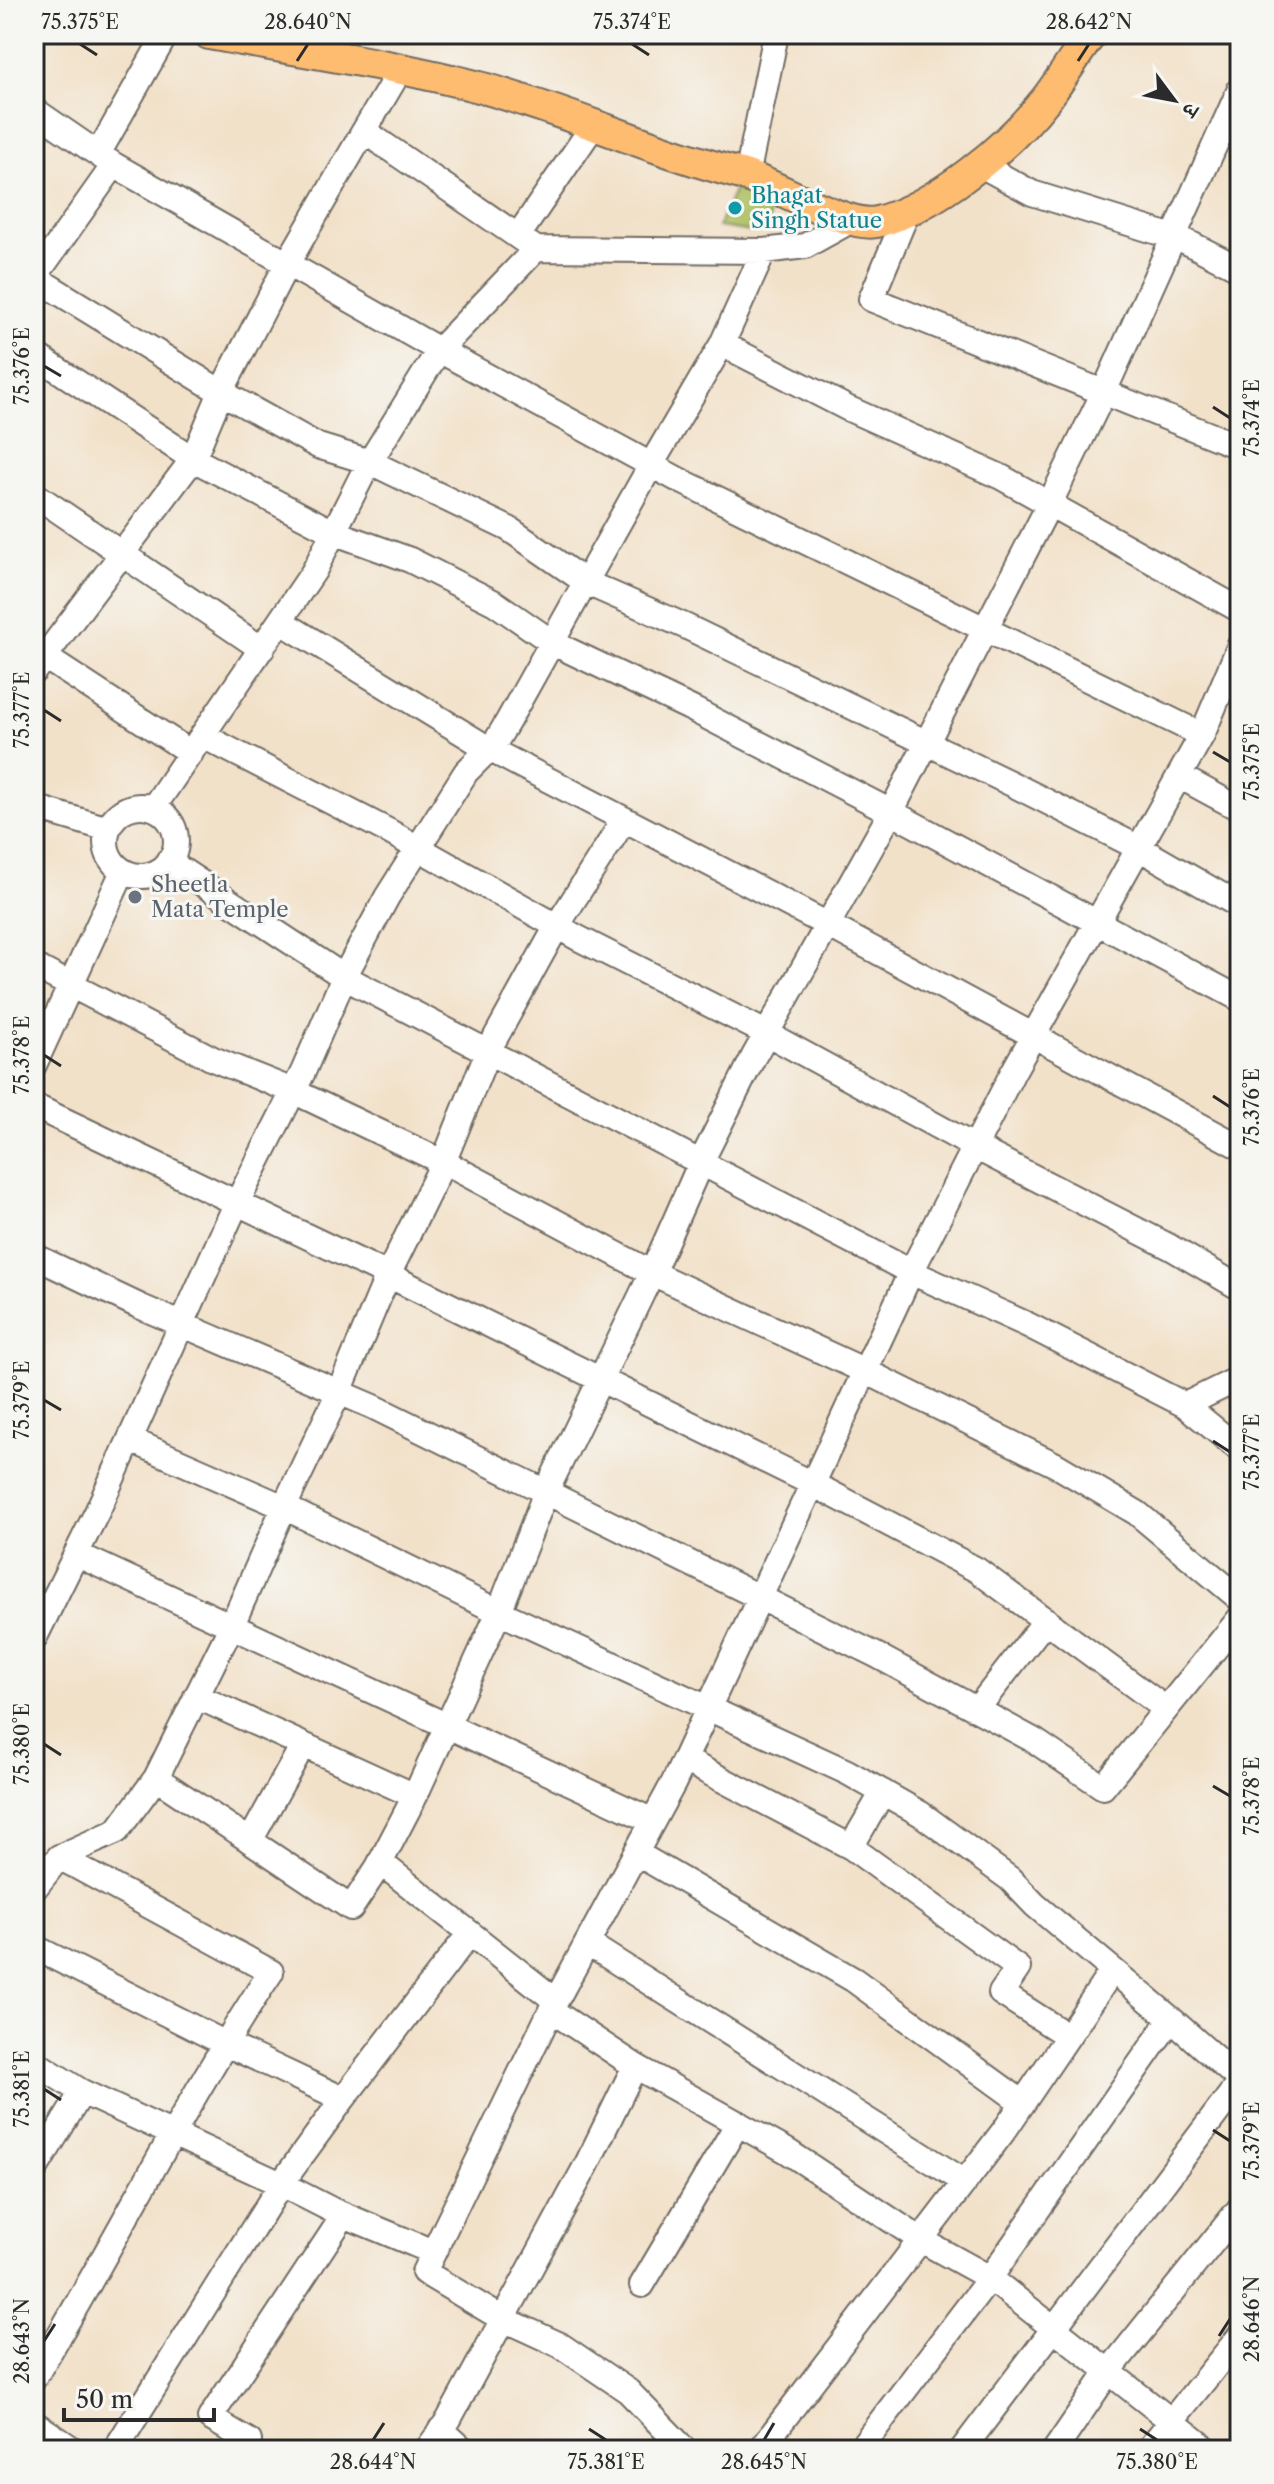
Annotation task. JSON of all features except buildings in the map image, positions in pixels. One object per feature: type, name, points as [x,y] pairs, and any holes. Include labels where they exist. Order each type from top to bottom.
[{"type":"main road","points":[[209,34],[483,88],[694,162],[747,176],[852,220],[875,223],[932,198],[997,150],[1045,100],[1091,34]]},
{"type":"street","points":[[166,34],[106,160],[34,277],[221,392],[318,446],[370,462],[509,529],[587,583],[687,627],[927,742],[1139,848],[1240,906]]},
{"type":"street","points":[[747,176],[776,34]]},
{"type":"street","points":[[400,70],[287,264],[221,392],[193,459],[122,555],[38,659],[197,744],[388,831],[557,926],[1170,1247],[1240,1288]]},
{"type":"street","points":[[156,1778],[351,1908],[381,1863],[499,1612],[546,1492],[652,1273],[701,1162],[766,1033],[891,812],[1049,505],[1103,394],[1240,89]]},
{"type":"street","points":[[34,110],[106,160],[439,350],[651,465],[1202,735]]},
{"type":"street","points":[[153,808],[314,571],[370,462],[439,350],[527,242],[593,126]]},
{"type":"street","points":[[364,131],[527,242],[764,251],[805,246],[852,220]]},
{"type":"street","points":[[979,164],[1032,193],[1173,237],[1240,269]]},
{"type":"street","points":[[909,208],[871,299],[1240,447]]},
{"type":"street","points":[[34,1639],[131,1440],[344,977],[387,897],[466,772],[489,749],[508,721],[722,344],[764,251]]},
{"type":"street","points":[[722,344],[847,408],[1001,477],[1240,610]]},
{"type":"street","points":[[34,354],[193,459],[333,532],[410,560],[495,603],[553,643],[694,710],[891,812],[1240,999]]},
{"type":"street","points":[[34,494],[262,649]]},
{"type":"street","points":[[280,621],[489,749],[828,925],[1240,1147]]},
{"type":"street","points":[[685,2450],[628,2391],[560,2345],[501,2318],[424,2272],[553,2005],[685,1760],[911,1272],[1034,1036],[1202,735],[1240,645]]},
{"type":"street","points":[[1179,776],[1240,809]]},
{"type":"street","points":[[34,807],[108,829]]},
{"type":"street","points":[[133,807],[153,808],[169,820],[175,836],[174,851],[168,861],[149,875],[134,875],[116,865],[107,851],[108,829],[113,819],[125,810],[133,807]]},
{"type":"street","points":[[34,1889],[59,1857],[117,1831],[156,1778],[232,1625],[339,1392],[388,1275],[443,1163],[488,1051],[557,926],[624,820]]},
{"type":"street","points":[[168,861],[344,977],[911,1272],[1028,1325],[1185,1405],[1240,1450]]},
{"type":"street","points":[[34,1065],[123,871]]},
{"type":"street","points":[[34,966],[213,1059],[293,1091],[443,1163],[652,1273],[865,1371],[1056,1465],[1137,1513],[1239,1600],[1166,1709],[1103,1787],[1035,1741],[876,1655],[339,1392],[34,1256]]},
{"type":"street","points":[[34,1106],[238,1202],[813,1484],[977,1570],[1166,1709]]},
{"type":"street","points":[[1185,1405],[1240,1378]]},
{"type":"street","points":[[131,1440],[284,1507],[499,1612],[847,1772],[883,1792],[921,1814],[1010,1879],[1240,2081],[962,2450]]},
{"type":"street","points":[[76,1554],[653,1821]]},
{"type":"street","points":[[977,1709],[1046,1620]]},
{"type":"street","points":[[196,1696],[415,1796]]},
{"type":"street","points":[[250,1841],[303,1745]]},
{"type":"street","points":[[685,1760],[851,1847],[1018,1968],[1001,1993],[1068,2036]]},
{"type":"street","points":[[851,1847],[883,1792]]},
{"type":"street","points":[[636,1853],[854,1980],[1023,2103]]},
{"type":"street","points":[[34,2378],[88,2289],[224,2043],[271,1972],[59,1857]]},
{"type":"street","points":[[381,1863],[470,1933],[553,2005],[635,2066],[787,2151],[921,2240],[990,2278],[1208,2450]]},
{"type":"street","points":[[115,2450],[281,2184],[470,1933]]},
{"type":"street","points":[[587,1943],[965,2182]]},
{"type":"street","points":[[34,1947],[343,2099]]},
{"type":"street","points":[[760,2450],[965,2182],[1023,2103],[1112,1971]]},
{"type":"street","points":[[859,2450],[990,2278],[1171,2019]]},
{"type":"street","points":[[34,2062],[82,2092],[344,2215],[433,2252]]},
{"type":"street","points":[[427,2450],[587,2164],[635,2066]]},
{"type":"street","points":[[34,2171],[82,2092]]},
{"type":"street","points":[[642,2285],[738,2123]]},
{"type":"street","points":[[1055,2450],[1109,2371],[1240,2208]]},
{"type":"street","points":[[243,2450],[249,2441],[210,2418],[344,2215]]},
{"type":"street","points":[[1148,2450],[1240,2336]]},
{"type":"street","points":[[34,2423],[74,2450]]},
{"type":"street","points":[[441,2429],[464,2450]]},
{"type":"green space","points":[[735,189],[767,205],[769,222],[752,232],[718,227]]},
{"type":"place","name":"Bhagat Singh Statue","points":[[735,208]]},
{"type":"place","name":"Sheetla Mata Temple","points":[[135,897]]}]
